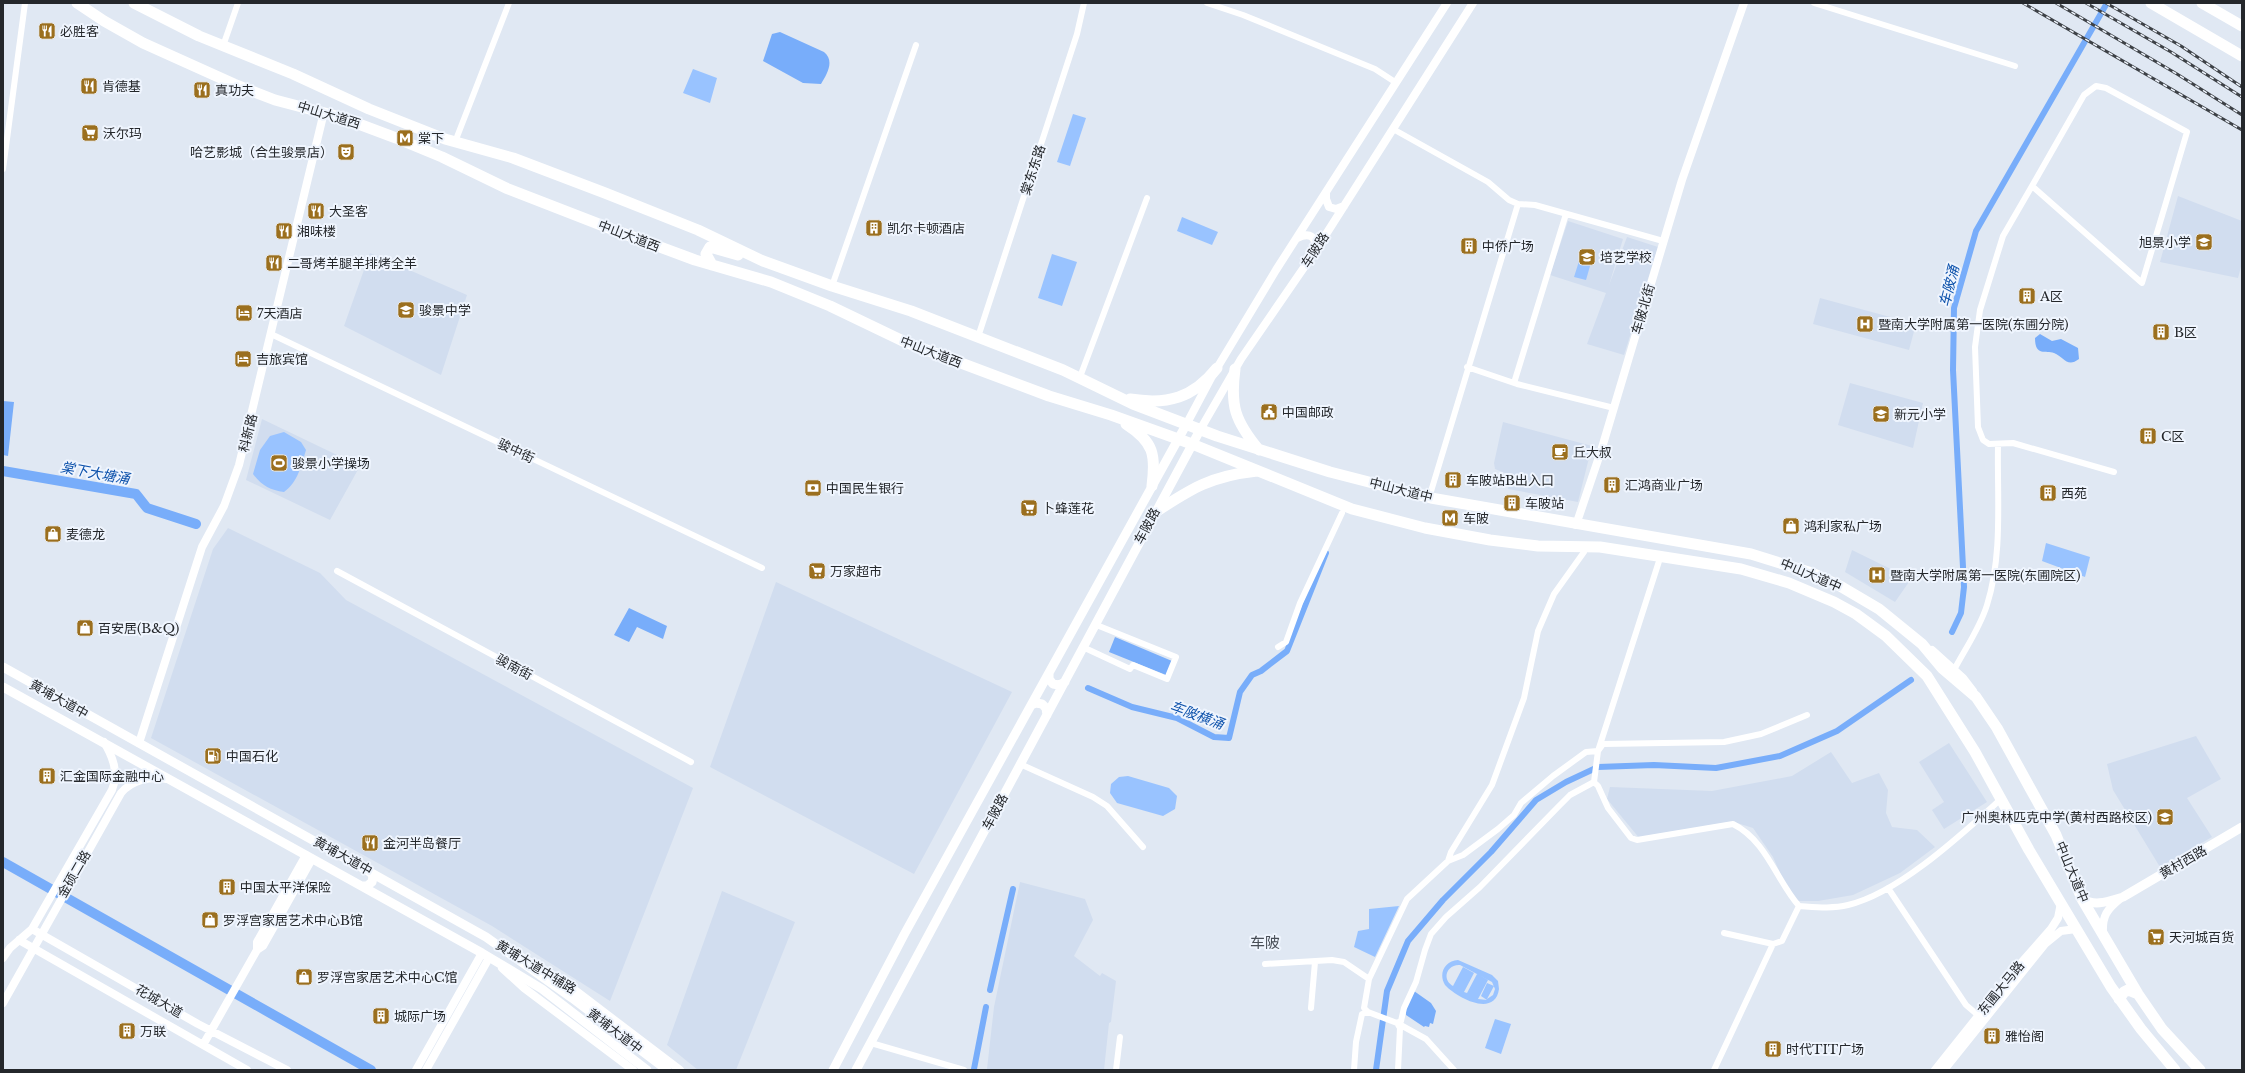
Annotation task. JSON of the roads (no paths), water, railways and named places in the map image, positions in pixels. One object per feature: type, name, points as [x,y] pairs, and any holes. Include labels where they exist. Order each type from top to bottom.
[{"type":"highway","name":"中山大道西","points":[[77,3],[129,36],[187,64],[275,100],[324,112],[427,150],[506,188],[621,233],[712,265],[757,277],[800,293],[888,335],[1054,398],[1111,415],[1192,444]]},
{"type":"highway","name":"中山大道西","points":[[134,3],[223,46],[293,74],[369,110],[455,142],[513,158],[605,193],[698,230],[764,261],[832,286],[897,306],[1080,377],[1111,393],[1186,424]]},
{"type":"highway","points":[[2151,3],[2242,56]]},
{"type":"highway","points":[[2202,3],[2242,26]]},
{"type":"highway","points":[[712,265],[706,254],[708,249],[712,246],[745,257],[764,261]]},
{"type":"highway","points":[[1111,393],[1137,400],[1174,398],[1199,388],[1217,368]]},
{"type":"highway","points":[[1235,369],[1233,391],[1236,416],[1242,428],[1260,450]]},
{"type":"highway","points":[[1152,430],[1160,422],[1159,414]]},
{"type":"highway","points":[[1111,415],[1134,430],[1150,447],[1155,460],[1152,486]]},
{"type":"highway","name":"中山大道中","points":[[1186,424],[1200,430],[1330,472],[1429,498],[1576,525],[1730,549],[1788,564],[1828,580],[1866,601],[1891,618],[1922,644],[1942,668],[1976,697],[2006,743],[2051,826],[2082,899],[2138,994],[2162,1029],[2200,1070]]},
{"type":"highway","points":[[1219,455],[1220,444],[1230,440]]},
{"type":"highway","name":"中山大道中","points":[[1192,444],[1352,509],[1426,528],[1531,546],[1585,545],[1661,555],[1735,568],[1770,576],[1822,596],[1867,622],[1895,644],[1927,676],[1975,752],[2076,929],[2119,999],[2149,1040],[2175,1070]]},
{"type":"highway","points":[[1154,513],[1195,487],[1208,481],[1221,476],[1259,471]]},
{"type":"highway","points":[[2097,964],[2102,969],[2111,970],[2116,967],[2118,959]]},
{"type":"highway","points":[[2119,999],[2124,992],[2128,990],[2138,994]]},
{"type":"main road","name":"车陂路","points":[[833,1070],[905,933],[1186,424]]},
{"type":"main road","name":"车陂路","points":[[856,1070],[1065,682],[1154,513],[1200,430]]},
{"type":"main road","name":"黄埔大道中","points":[[3,667],[486,937],[620,1034],[666,1070]]},
{"type":"main road","points":[[1048,673],[1049,679],[1053,684],[1059,685],[1065,682]]},
{"type":"main road","points":[[18,695],[27,691],[26,680]]},
{"type":"main road","name":"黄埔大道中","points":[[3,687],[418,916],[489,958],[542,990],[647,1070]]},
{"type":"main road","points":[[1031,705],[1036,703],[1042,704],[1046,708],[1047,715]]},
{"type":"main road","points":[[66,722],[66,712],[75,707]]},
{"type":"main road","name":"黄村西路","points":[[2082,899],[2090,902],[2104,903],[2123,896],[2242,827]]},
{"type":"main road","points":[[362,886],[368,886],[372,882],[373,877],[370,871]]},
{"type":"main road","points":[[418,916],[415,912],[416,906],[420,902],[425,902]]},
{"type":"street","points":[[3,169],[25,3]]},
{"type":"street","points":[[223,46],[238,3]]},
{"type":"street","points":[[455,142],[509,3]]},
{"type":"street","name":"棠东东路","points":[[978,337],[1077,34],[1084,3]]},
{"type":"street","points":[[1207,3],[1243,14],[1367,66],[1395,82]]},
{"type":"street","name":"车陂路","points":[[1186,424],[1217,368],[1297,238],[1395,82],[1447,3]]},
{"type":"street","name":"车陂路","points":[[1200,430],[1235,369],[1316,250],[1473,3]]},
{"type":"street","name":"车陂北街","points":[[1576,525],[1614,408],[1682,180],[1744,3]]},
{"type":"street","points":[[1814,3],[2015,66]]},
{"type":"street","points":[[832,286],[916,45]]},
{"type":"street","points":[[2032,186],[2142,283],[2187,132],[2106,88],[2096,86],[2084,95],[2003,236],[1980,310],[1975,347],[1978,427],[1983,440],[1989,444],[1998,445],[2013,443],[2114,472]]},
{"type":"street","name":"科新路","points":[[139,743],[202,547],[224,506],[239,465],[324,112]]},
{"type":"street","points":[[1393,129],[1488,182],[1509,200],[1518,204],[1535,205],[1663,241]]},
{"type":"street","points":[[1326,193],[1326,199],[1329,207],[1336,209],[1344,206]]},
{"type":"street","points":[[1080,377],[1147,198]]},
{"type":"street","points":[[1429,498],[1467,368],[1518,204]]},
{"type":"street","points":[[1514,383],[1566,214]]},
{"type":"street","points":[[1297,238],[1304,235],[1312,236],[1315,239],[1316,250]]},
{"type":"street","name":"骏中街","points":[[271,334],[762,568]]},
{"type":"street","points":[[1467,368],[1514,383],[1614,408]]},
{"type":"street","points":[[1954,670],[1980,622],[1993,582],[1997,558],[1998,445]]},
{"type":"street","points":[[1278,647],[1286,642],[1300,603],[1342,513]]},
{"type":"street","points":[[1448,861],[1451,852],[1492,785],[1524,698],[1538,631],[1554,594],[1584,552],[1585,545]]},
{"type":"street","points":[[1594,782],[1598,751],[1661,555]]},
{"type":"street","name":"骏南街","points":[[336,571],[692,762]]},
{"type":"street","points":[[1087,649],[1130,670],[1133,665],[1168,679],[1176,657],[1099,626]]},
{"type":"street","points":[[1922,644],[1938,655],[1967,682],[1976,697]]},
{"type":"street","points":[[1454,1070],[1426,1039],[1398,1023],[1368,1012],[1364,1008],[1369,979],[1407,899],[1448,861],[1463,855],[1498,829],[1514,815],[1521,803],[1553,776],[1586,752],[1598,751],[1604,744],[1724,742],[1761,734],[1807,715]]},
{"type":"street","name":"金硕二路","points":[[3,958],[19,940],[32,929],[113,787],[114,766],[104,742]]},
{"type":"street","points":[[1020,764],[1093,797],[1107,806],[1143,847]]},
{"type":"street","name":"金硕二路","points":[[3,1003],[40,934],[123,790],[130,785],[144,780],[157,778],[170,779]]},
{"type":"street","points":[[1594,782],[1598,786],[1608,808],[1621,826],[1631,838],[1637,840],[1734,824],[1743,829],[1770,859],[1784,886],[1799,906]]},
{"type":"street","points":[[1398,1023],[1401,1021],[1404,1008],[1416,982],[1424,950],[1436,929],[1515,852],[1559,806],[1570,796],[1594,782]]},
{"type":"street","points":[[1799,906],[1840,906],[1861,900],[1888,888],[1910,874],[1974,824],[2001,799]]},
{"type":"street","points":[[203,1045],[257,950],[257,942],[309,857]]},
{"type":"street","points":[[1888,888],[1966,1005],[1979,1016]]},
{"type":"street","points":[[2103,934],[2103,921],[2107,910],[2123,896]]},
{"type":"street","name":"东圃大马路","points":[[1944,1070],[2002,991],[2054,925],[2061,903]]},
{"type":"street","points":[[1724,933],[1773,944],[1782,941],[1799,906]]},
{"type":"street","name":"花城大道","points":[[32,929],[211,1031],[288,1070]]},
{"type":"street","name":"东圃大马路","points":[[1935,1070],[1979,1016],[2051,937],[2065,929],[2076,929]]},
{"type":"street","name":"黄埔大道中辅路","points":[[486,937],[532,962],[566,984],[680,1070]]},
{"type":"street","name":"花城大道","points":[[19,940],[247,1070]]},
{"type":"street","points":[[1714,1070],[1773,944]]},
{"type":"street","points":[[416,1070],[489,958]]},
{"type":"street","points":[[426,1070],[489,958]]},
{"type":"street","name":"黄埔大道中辅路","points":[[489,958],[524,988],[633,1070]]},
{"type":"street","points":[[1311,1008],[1314,962]]},
{"type":"street","points":[[1265,964],[1344,962],[1369,979]]},
{"type":"street","points":[[1354,1070],[1356,1042],[1362,1014],[1368,1012]]},
{"type":"street","points":[[1398,1023],[1400,1028],[1398,1070]]},
{"type":"street","points":[[1116,1070],[1120,1038]]},
{"type":"street","points":[[871,1043],[964,1070]]},
{"type":"waterway","name":"车陂涌","points":[[1952,632],[1961,613],[1964,587],[1953,370],[1954,308],[1976,231],[2107,3]]},
{"type":"waterway","name":"棠下大塘涌","points":[[3,471],[136,494],[147,508],[196,524]]},
{"type":"waterway","name":"车陂横涌","points":[[1088,688],[1132,707],[1177,718],[1214,737],[1229,738],[1240,692],[1252,675],[1261,671],[1287,651],[1326,553]]},
{"type":"waterway","points":[[1376,1070],[1387,991],[1408,941],[1443,900],[1491,852],[1536,800],[1566,782],[1598,767],[1654,765],[1716,768],[1780,756],[1837,731],[1911,680]]},
{"type":"waterway","points":[[3,862],[371,1070]]},
{"type":"waterway","name":"车陂横涌","points":[[990,990],[1013,889]]},
{"type":"waterway","name":"车陂横涌","points":[[974,1069],[986,1007]]},
{"type":"railway","points":[[2023,3],[2242,130]]},
{"type":"railway","points":[[2056,3],[2177,74],[2242,115]]},
{"type":"railway","points":[[2086,3],[2171,52],[2242,97]]},
{"type":"railway","points":[[2106,3],[2181,46],[2242,87]]},
{"type":"place","name":"必胜客","points":[[47,31]]},
{"type":"place","name":"肯德基","points":[[89,86]]},
{"type":"place","name":"真功夫","points":[[202,90]]},
{"type":"place","name":"沃尔玛","points":[[90,133]]},
{"type":"place","name":"棠下","points":[[405,138]]},
{"type":"place","name":"哈艺影城（合生骏景店）","points":[[346,152]]},
{"type":"place","name":"大圣客","points":[[316,211]]},
{"type":"place","name":"凯尔卡顿酒店","points":[[874,228]]},
{"type":"place","name":"湘味楼","points":[[284,231]]},
{"type":"place","name":"旭景小学","points":[[2204,242]]},
{"type":"place","name":"中侨广场","points":[[1469,246]]},
{"type":"place","name":"培艺学校","points":[[1587,257]]},
{"type":"place","name":"二哥烤羊腿羊排烤全羊","points":[[274,263]]},
{"type":"place","name":"A区","points":[[2027,296]]},
{"type":"place","name":"骏景中学","points":[[406,310]]},
{"type":"place","name":"7天酒店","points":[[244,313]]},
{"type":"place","name":"暨南大学附属第一医院(东圃分院)","points":[[1865,324]]},
{"type":"place","name":"B区","points":[[2161,332]]},
{"type":"place","name":"吉旅宾馆","points":[[243,359]]},
{"type":"place","name":"中国邮政","points":[[1269,412]]},
{"type":"place","name":"新元小学","points":[[1881,414]]},
{"type":"place","name":"C区","points":[[2148,436]]},
{"type":"place","name":"丘大叔","points":[[1560,452]]},
{"type":"place","name":"骏景小学操场","points":[[279,463]]},
{"type":"place","name":"车陂站B出入口","points":[[1453,480]]},
{"type":"place","name":"汇鸿商业广场","points":[[1612,485]]},
{"type":"place","name":"中国民生银行","points":[[813,488]]},
{"type":"place","name":"西苑","points":[[2048,493]]},
{"type":"place","name":"车陂站","points":[[1512,503]]},
{"type":"place","name":"卜蜂莲花","points":[[1029,508]]},
{"type":"place","name":"车陂","points":[[1450,518]]},
{"type":"place","name":"鸿利家私广场","points":[[1791,526]]},
{"type":"place","name":"麦德龙","points":[[53,534]]},
{"type":"place","name":"万家超市","points":[[817,571]]},
{"type":"place","name":"暨南大学附属第一医院(东圃院区)","points":[[1877,575]]},
{"type":"place","name":"百安居(B&Q)","points":[[85,628]]},
{"type":"place","name":"中国石化","points":[[213,756]]},
{"type":"place","name":"汇金国际金融中心","points":[[47,776]]},
{"type":"place","name":"广州奥林匹克中学(黄村西路校区)","points":[[2165,817]]},
{"type":"place","name":"金河半岛餐厅","points":[[370,843]]},
{"type":"place","name":"中国太平洋保险","points":[[227,887]]},
{"type":"place","name":"罗浮宫家居艺术中心B馆","points":[[210,920]]},
{"type":"place","name":"天河城百货","points":[[2156,937]]},
{"type":"place","name":"罗浮宫家居艺术中心C馆","points":[[304,977]]},
{"type":"place","name":"城际广场","points":[[381,1016]]},
{"type":"place","name":"万联","points":[[127,1031]]},
{"type":"place","name":"雅怡阁","points":[[1992,1036]]},
{"type":"place","name":"时代TIT广场","points":[[1773,1049]]},
{"type":"district","name":"车陂","points":[[1265,942]]}]
